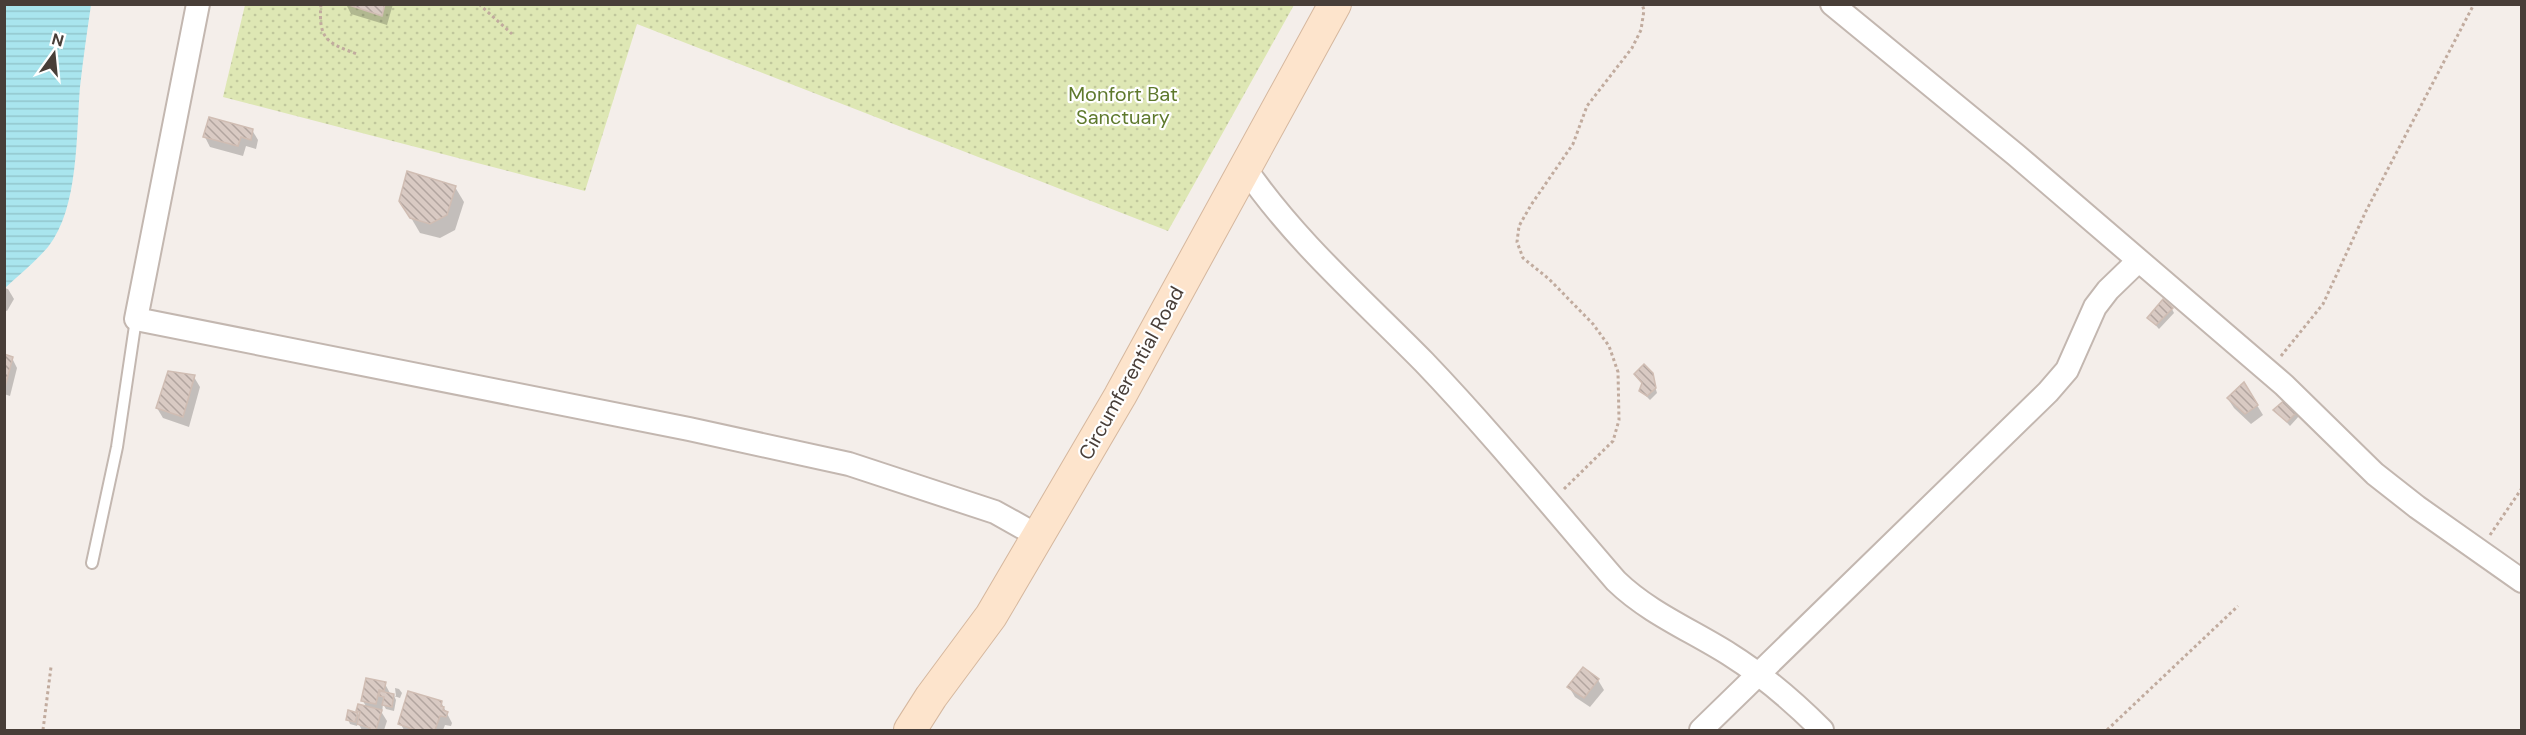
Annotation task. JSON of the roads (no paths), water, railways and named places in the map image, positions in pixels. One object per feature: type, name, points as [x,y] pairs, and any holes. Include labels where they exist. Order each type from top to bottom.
[{"type":"main road","name":"Circumferential Road","points":[[910,730],[931,697],[992,616],[1120,396],[1335,4]]},
{"type":"street","points":[[198,4],[136,319],[678,426],[849,464],[995,513],[1038,536]]},
{"type":"street","points":[[1832,4],[2016,155],[2267,371],[2374,474],[2522,581]]},
{"type":"street","points":[[1245,168],[1266,198],[1298,235],[1425,364],[1550,503],[1616,581],[1632,596],[1760,674],[1822,730]]},
{"type":"street","points":[[1701,730],[2049,392],[2067,370],[2096,307],[2108,290],[2138,261]]},
{"type":"lane","points":[[92,563],[117,447],[136,319]]},
{"type":"water","points":[[5,4],[91,5],[80,87],[74,170],[66,212],[48,247],[5,288]]},
{"type":"park label","name":"Monfort Bat Sanctuary","points":[[1123,106]]}]
